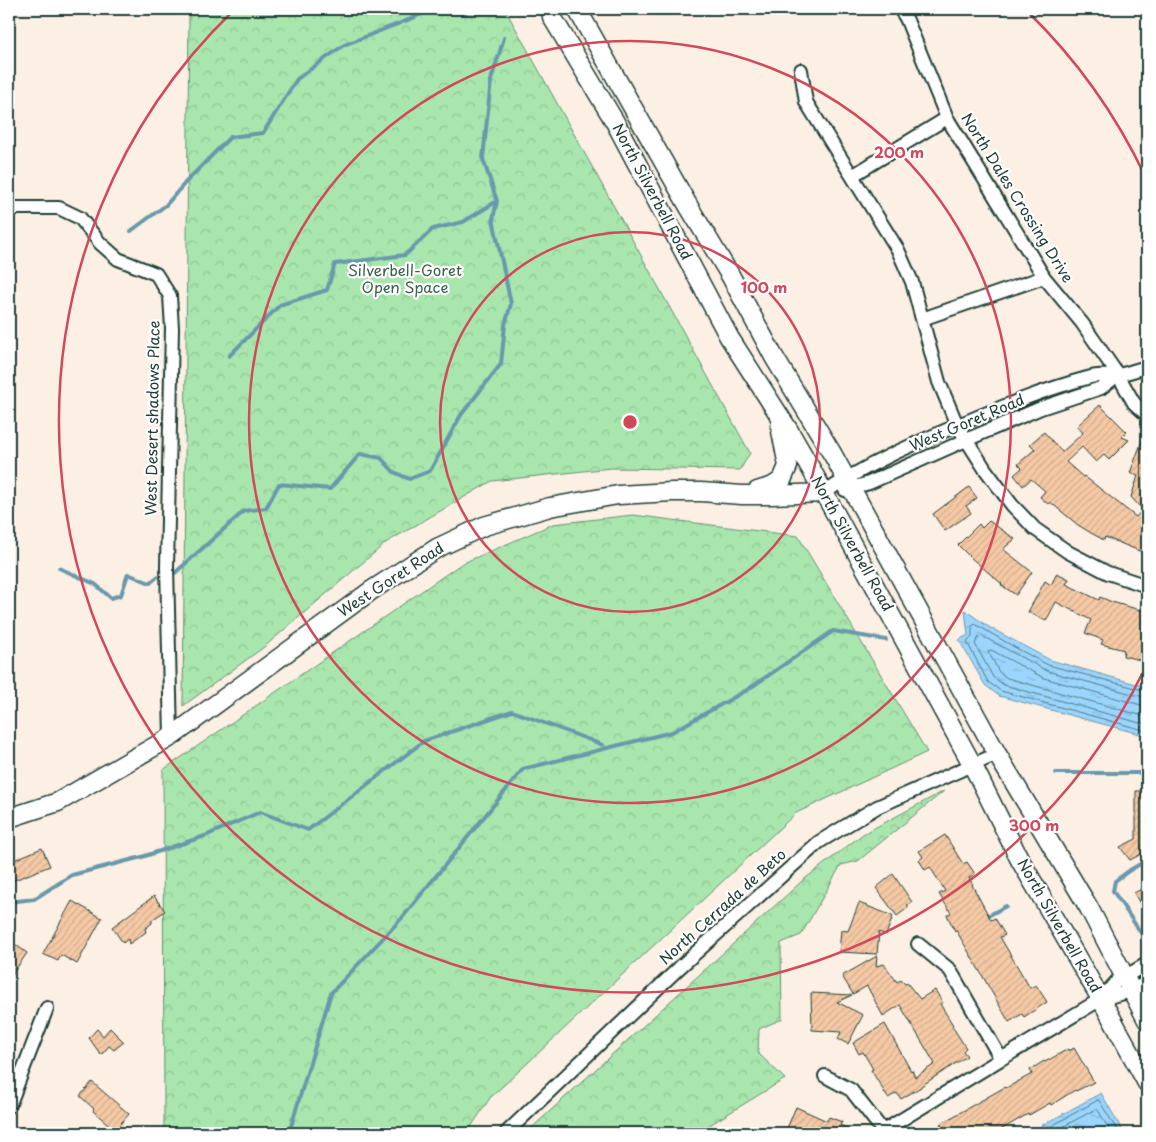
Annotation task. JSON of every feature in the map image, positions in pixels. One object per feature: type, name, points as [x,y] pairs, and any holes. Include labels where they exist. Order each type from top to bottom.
[{"type":"main road","name":"North Silverbell Road","points":[[551,9],[552,17],[615,122],[729,337],[777,411],[824,493],[972,764],[1020,860],[1101,999],[1147,1083]]},
{"type":"main road","name":"North Silverbell Road","points":[[578,9],[774,357],[849,484],[997,754],[1135,983],[1147,1020]]},
{"type":"main road","points":[[742,495],[773,486],[782,480],[788,466],[777,411]]},
{"type":"main road","name":"West Goret Road","points":[[9,818],[58,802],[171,737],[372,590],[438,548],[484,526],[550,506],[618,495],[672,492],[742,495],[824,493]]},
{"type":"street","name":"North Dales Crossing Drive","points":[[900,9],[906,18],[947,118],[1044,277],[1082,323],[1118,374],[1134,403],[1147,415]]},
{"type":"street","points":[[801,70],[806,102],[898,250],[912,282],[939,382],[957,425],[966,440],[1012,505],[1035,529],[1068,552],[1108,574],[1147,586]]},
{"type":"street","points":[[852,176],[947,118]]},
{"type":"street","name":"West Desert shadows Place","points":[[9,208],[59,208],[80,218],[100,243],[118,259],[156,274],[170,296],[172,328],[167,567],[171,737]]},
{"type":"street","points":[[922,319],[1044,277]]},
{"type":"street","name":"West Goret Road","points":[[824,493],[849,484],[928,438],[990,411],[1045,390],[1094,376],[1118,374],[1147,367]]},
{"type":"street","name":"West Goret Road","points":[[849,484],[869,483],[1050,405],[1101,388],[1118,374]]},
{"type":"street","name":"North Cerrada de Beto","points":[[506,1133],[680,967],[819,842],[877,807],[997,754]]},
{"type":"street","points":[[918,944],[950,970],[1001,1059]]},
{"type":"street","points":[[825,1076],[852,1090],[883,1132],[1101,999],[1135,983],[1147,964]]},
{"type":"street","points":[[9,1106],[47,1008]]},
{"type":"green space","name":"Silverbell-Goret Open Space","points":[[189,9],[505,9],[750,453],[740,470],[611,468],[492,481],[387,542],[264,647],[183,706]]},
{"type":"green space","points":[[633,515],[798,536],[927,752],[796,813],[490,1098],[467,1133],[164,1133],[163,770],[461,564],[553,524]]},
{"type":"green space","points":[[944,791],[858,861],[841,865],[801,935],[781,943],[782,1019],[759,1029],[758,1053],[785,1079],[708,1126],[709,1133],[526,1133],[802,881],[863,834]]},
{"type":"water","points":[[965,610],[987,626],[1050,660],[1147,687],[1147,736],[999,696],[985,685],[959,640],[968,635]]},
{"type":"water","points":[[1101,1093],[1124,1133],[1028,1133]]},
{"type":"building","points":[[1100,405],[1127,432],[1122,437],[1129,440],[1109,460],[1104,455],[1096,462],[1082,447],[1066,462],[1136,517],[1147,505],[1147,554],[1105,537],[1104,540],[1091,533],[1050,502],[1048,504],[1040,497],[1045,491],[1031,479],[1023,486],[1014,475],[1022,468],[1018,464],[1035,449],[1030,444],[1044,432],[1062,452],[1083,433],[1077,426]]},
{"type":"building","points":[[1146,430],[1147,488],[1140,507],[1131,497],[1138,476],[1130,473]]},
{"type":"building","points":[[969,487],[977,498],[966,506],[971,513],[945,531],[933,514]]},
{"type":"building","points":[[989,521],[1015,539],[1003,549],[1032,572],[1016,595],[1001,585],[958,545],[979,524],[982,528]]},
{"type":"building","points":[[1057,573],[1069,579],[1066,584],[1099,600],[1100,597],[1147,612],[1147,649],[1144,661],[1123,656],[1124,650],[1101,644],[1103,640],[1085,633],[1091,620],[1056,602],[1046,621],[1028,612],[1045,581],[1051,585]]},
{"type":"building","points":[[1136,791],[1147,791],[1147,851],[1130,860],[1120,847],[1136,839]]},
{"type":"building","points":[[945,835],[963,864],[967,862],[975,874],[969,878],[972,885],[991,920],[995,918],[1005,935],[1000,937],[1030,988],[1036,985],[1047,1002],[1024,1017],[1022,1014],[1009,1022],[947,915],[951,913],[939,894],[945,891],[930,867],[925,870],[919,860],[923,857],[919,851]]},
{"type":"building","points":[[42,848],[50,866],[12,881],[9,862]]},
{"type":"building","points":[[893,874],[912,902],[907,905],[909,907],[897,916],[876,888]]},
{"type":"building","points":[[1147,886],[1147,916],[1134,893]]},
{"type":"building","points":[[154,896],[165,911],[152,920],[152,923],[145,929],[146,932],[129,944],[128,939],[123,943],[112,927]]},
{"type":"building","points":[[72,901],[102,918],[77,964],[61,955],[58,961],[43,954]]},
{"type":"building","points":[[859,903],[893,916],[886,935],[879,932],[877,954],[839,952],[841,930],[848,931]]},
{"type":"building","points":[[9,940],[27,953],[9,979]]},
{"type":"building","points":[[877,956],[876,966],[884,964],[897,982],[901,980],[905,984],[907,983],[920,999],[935,990],[943,1003],[940,1004],[966,1048],[963,1051],[967,1056],[901,1099],[897,1093],[888,1098],[871,1070],[873,1069],[863,1052],[859,1054],[853,1043],[885,1024],[915,1077],[935,1064],[900,1005],[883,1016],[867,986],[853,994],[842,976]]},
{"type":"building","points":[[811,993],[852,995],[837,1002],[863,1015],[848,1044],[838,1039],[841,1032],[812,1030]]},
{"type":"building","points":[[110,1028],[124,1042],[114,1050],[109,1046],[101,1055],[89,1038],[97,1029],[103,1036]]},
{"type":"building","points":[[1074,1048],[1094,1082],[1075,1090],[1051,1105],[1050,1103],[1028,1114],[995,1133],[947,1133],[940,1124],[1032,1074],[1030,1070],[1044,1061]]},
{"type":"building","points":[[92,1082],[129,1114],[115,1130],[93,1111],[94,1109],[80,1096]]},
{"type":"building","points":[[796,1107],[827,1121],[829,1117],[842,1122],[840,1125],[858,1133],[785,1133]]},
{"type":"waterway","points":[[131,231],[166,205],[230,137],[263,133],[297,79],[344,45],[413,18],[430,9]]},
{"type":"waterway","points":[[175,573],[244,511],[266,508],[279,484],[330,489],[360,454],[381,458],[394,472],[409,479],[430,471],[461,415],[501,364],[505,325],[511,304],[493,219],[497,201],[483,159],[491,80],[504,38]]},
{"type":"waterway","points":[[229,356],[280,305],[327,290],[335,264],[405,255],[433,229],[463,222],[497,201]]},
{"type":"waterway","points":[[59,568],[95,584],[111,598],[121,595],[128,574],[150,583],[157,577]]},
{"type":"waterway","points":[[289,1133],[331,993],[402,918],[523,769],[672,732],[747,690],[833,631],[886,640]]},
{"type":"waterway","points":[[9,902],[34,899],[72,875],[142,857],[205,836],[260,812],[308,830],[424,741],[512,711],[603,745]]},
{"type":"waterway","points":[[1056,773],[1147,773]]},
{"type":"waterway","points":[[1147,860],[1115,881],[1113,891],[1147,942]]},
{"type":"waterway","points":[[986,917],[1006,906]]},
{"type":"waterway","points":[[999,1125],[1004,1133]]}]
